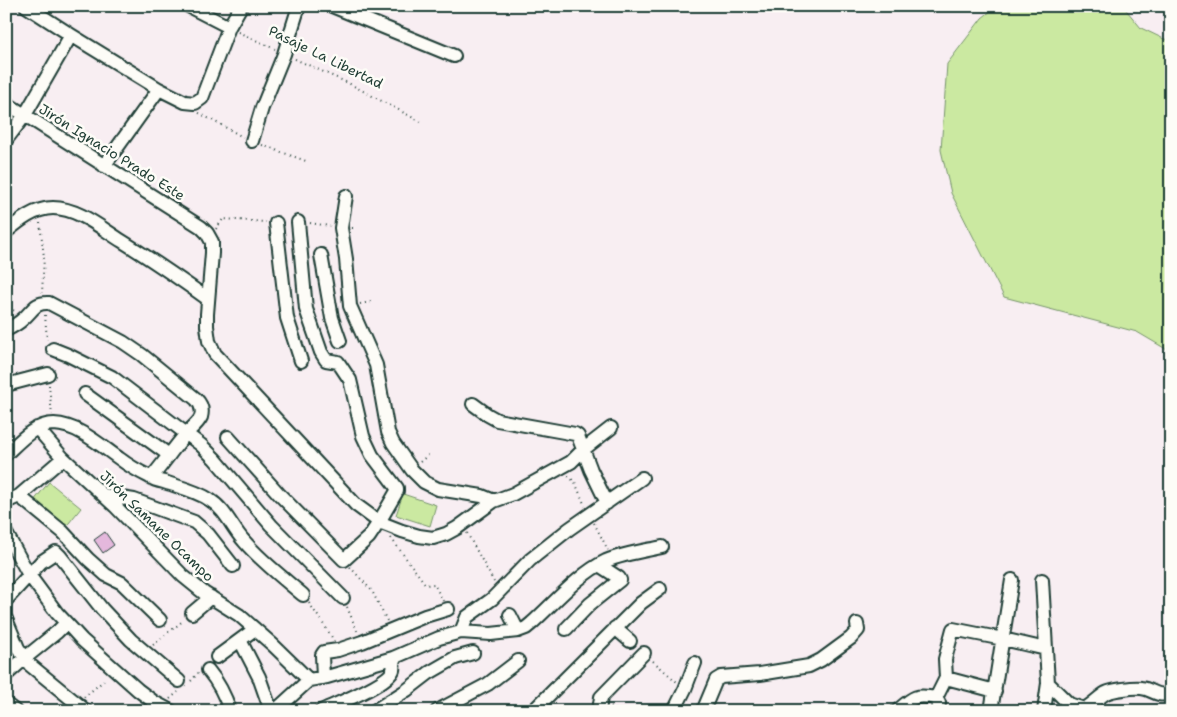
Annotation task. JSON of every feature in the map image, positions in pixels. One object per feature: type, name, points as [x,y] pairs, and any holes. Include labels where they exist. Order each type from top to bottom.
[{"type":"street","points":[[26,6],[158,89],[185,102],[195,102],[202,98],[230,27],[241,6]]},
{"type":"street","points":[[188,6],[230,27]]},
{"type":"street","points":[[252,141],[262,108],[284,54],[298,9],[297,6]]},
{"type":"street","points":[[332,6],[454,56]]},
{"type":"street","points":[[6,140],[25,115],[71,35]]},
{"type":"street","points":[[104,166],[158,89]]},
{"type":"street","name":"Jirón Ignacio Prado Este","points":[[6,103],[201,227],[212,242],[208,299]]},
{"type":"street","points":[[346,196],[341,228],[350,306],[376,365],[388,432],[393,443],[412,470],[424,482],[438,489],[482,496],[494,500]]},
{"type":"street","points":[[6,232],[38,211],[54,208],[68,209],[84,217],[163,267],[208,299],[207,326],[209,341],[215,354],[356,505],[380,522],[419,536],[433,538],[446,534],[463,524],[494,500],[513,494],[571,462],[611,428]]},
{"type":"street","points":[[228,437],[279,494],[344,560],[369,537],[380,522],[397,490],[372,455],[363,436],[350,380],[338,362],[326,360],[321,352],[306,309],[298,222]]},
{"type":"street","points":[[276,223],[287,318],[301,361]]},
{"type":"street","points":[[321,256],[332,318],[340,341]]},
{"type":"street","points":[[6,330],[23,320],[38,304],[44,303],[55,306],[123,342],[196,399],[202,410],[201,416],[151,478]]},
{"type":"street","points":[[53,349],[112,377],[200,445],[215,459],[271,525],[343,598]]},
{"type":"street","points":[[6,385],[48,374]]},
{"type":"street","points":[[85,394],[169,455]]},
{"type":"street","points":[[473,404],[496,420],[578,436],[591,470],[607,502]]},
{"type":"street","points":[[6,454],[37,428],[54,424],[79,431],[151,478],[195,493],[221,508],[242,539],[253,551],[303,595]]},
{"type":"street","name":"Jirón Samane Ocampo","points":[[37,428],[63,458],[103,495],[183,576],[204,593],[239,615],[308,680]]},
{"type":"street","points":[[6,502],[19,496],[63,458]]},
{"type":"street","points":[[460,632],[467,617],[492,599],[530,560],[569,529],[642,478]]},
{"type":"street","points":[[103,495],[134,500],[194,522],[208,534],[233,566]]},
{"type":"street","points":[[19,496],[63,532],[106,575],[122,583],[160,620]]},
{"type":"street","points":[[6,533],[29,575],[66,623],[82,640],[138,690],[154,702],[171,711]]},
{"type":"street","points":[[240,640],[259,677],[273,711],[308,680],[323,678],[393,658],[439,638],[460,632],[491,634],[518,632],[532,623],[584,574],[599,565],[614,558],[662,547]]},
{"type":"street","points":[[6,600],[41,562],[56,552],[102,609],[131,640],[179,681]]},
{"type":"street","points":[[566,629],[590,604],[620,580],[599,565]]},
{"type":"street","points":[[992,711],[1012,580]]},
{"type":"street","points":[[1042,580],[1048,682],[1044,711]]},
{"type":"street","points":[[533,711],[641,603],[660,589]]},
{"type":"street","points":[[192,613],[211,597]]},
{"type":"street","points":[[323,678],[322,655],[324,652],[338,650],[362,642],[425,616],[448,609]]},
{"type":"street","points":[[510,615],[518,632]]},
{"type":"street","points":[[6,620],[18,648],[30,665],[81,707]]},
{"type":"street","points":[[6,675],[66,623]]},
{"type":"street","points":[[703,711],[716,680],[722,677],[760,674],[809,666],[821,660],[851,638],[858,630],[857,624]]},
{"type":"street","points":[[615,628],[630,641]]},
{"type":"street","points":[[217,656],[255,629]]},
{"type":"street","points":[[936,698],[946,678],[945,659],[954,629],[1046,649]]},
{"type":"street","points":[[374,711],[455,658],[473,653]]},
{"type":"street","points":[[599,711],[601,697],[644,653]]},
{"type":"street","points":[[321,711],[388,678],[394,669],[393,658]]},
{"type":"street","points":[[437,711],[488,684],[518,661]]},
{"type":"street","points":[[674,711],[695,663]]},
{"type":"street","points":[[208,670],[227,700],[230,711]]},
{"type":"street","points":[[946,678],[994,691]]},
{"type":"street","points":[[1048,682],[1069,704],[1084,709],[1106,693],[1114,690],[1142,688],[1154,694],[1165,695],[1171,693]]},
{"type":"street","points":[[897,711],[914,697],[926,696],[936,698],[939,703],[938,711]]},
{"type":"street","points":[[6,704],[15,711]]},
{"type":"path","name":"Pasaje La Libertad","points":[[230,27],[350,84],[422,123]]},
{"type":"path","points":[[38,211],[44,257],[42,290],[44,303]]},
{"type":"path","points":[[223,219],[276,223]]},
{"type":"path","points":[[463,524],[499,592]]},
{"type":"path","points":[[390,537],[426,585],[434,584],[448,609]]},
{"type":"path","points":[[344,560],[372,591],[391,630]]},
{"type":"path","points":[[303,595],[330,634],[338,650]]},
{"type":"path","points":[[343,598],[362,642]]},
{"type":"path","points":[[145,651],[192,613]]},
{"type":"path","points":[[644,653],[685,689]]},
{"type":"path","points":[[81,707],[116,670]]},
{"type":"green space","points":[[997,6],[1123,6],[1141,28],[1164,39],[1171,40],[1171,352],[1137,332],[1004,297],[951,193],[941,150],[947,64],[982,18]]},
{"type":"green space","points":[[49,482],[81,508],[65,528],[33,502]]},
{"type":"green space","points":[[403,494],[436,505],[430,526],[396,515]]},
{"type":"building","points":[[105,532],[114,545],[103,553],[94,540]]}]
